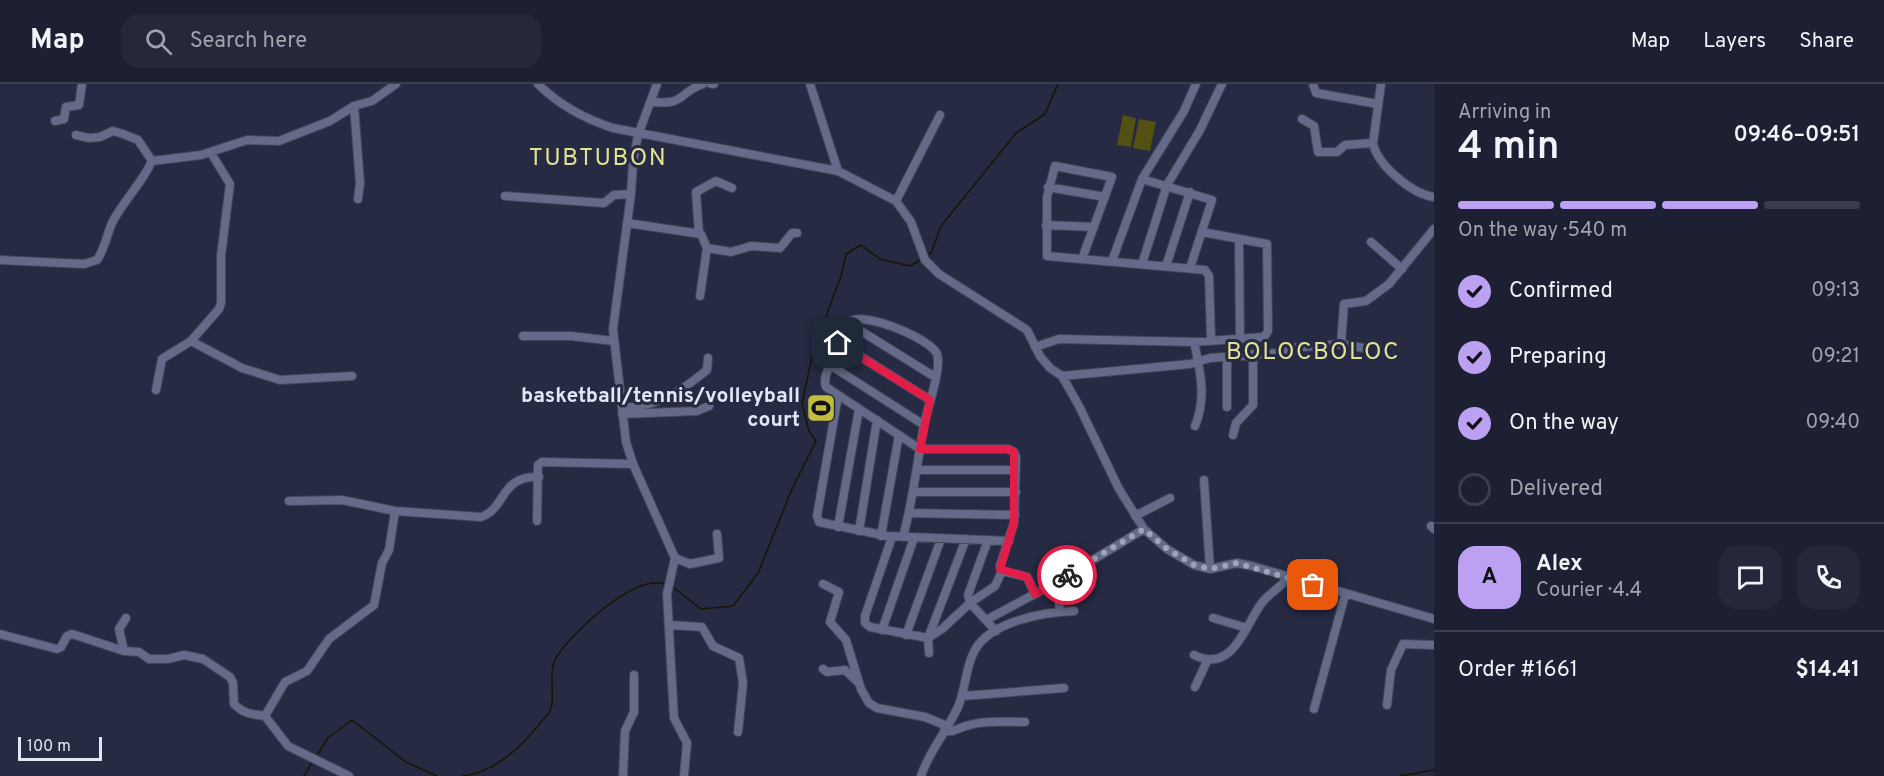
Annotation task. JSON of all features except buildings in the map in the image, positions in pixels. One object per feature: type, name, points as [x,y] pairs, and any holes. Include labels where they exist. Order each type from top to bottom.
[{"type":"street","points":[[55,121],[64,119],[66,107],[79,105],[82,84]]},
{"type":"street","points":[[152,161],[211,153],[247,140],[279,141],[330,121],[354,106],[372,101],[396,84]]},
{"type":"street","points":[[538,84],[550,96],[582,116],[638,135],[838,171],[896,201],[911,222],[924,257],[948,280],[1023,326],[1050,368],[1062,376],[1135,516],[1144,529],[1176,554],[1194,565],[1210,569],[1237,563],[1434,619]]},
{"type":"street","points":[[657,84],[638,135],[614,308],[614,341],[622,411],[633,464],[675,558],[669,584],[669,625],[674,718],[687,743],[684,776]]},
{"type":"street","points":[[652,102],[675,102],[692,88],[703,84]]},
{"type":"street","points":[[810,84],[838,171]]},
{"type":"street","points":[[1112,261],[1142,179],[1184,111],[1196,84]]},
{"type":"street","points":[[1142,264],[1167,185],[1200,130],[1222,84]]},
{"type":"street","points":[[1313,84],[1316,93],[1378,104]]},
{"type":"street","points":[[1381,84],[1373,143],[1375,155],[1413,192],[1434,197]]},
{"type":"street","points":[[354,106],[360,183],[358,199]]},
{"type":"street","points":[[896,201],[940,115]]},
{"type":"street","points":[[1302,119],[1314,126],[1318,152],[1337,152],[1345,145],[1373,143]]},
{"type":"street","points":[[76,135],[89,138],[100,137],[112,131],[123,134],[138,140],[152,161]]},
{"type":"street","points":[[156,390],[162,359],[191,341],[219,309],[221,256],[230,184],[211,153]]},
{"type":"street","points":[[0,260],[84,264],[97,260],[114,219],[129,195],[141,184],[152,161]]},
{"type":"street","points":[[1082,259],[1112,177],[1055,166],[1048,188],[1047,256],[1205,270],[1208,274],[1211,339]]},
{"type":"street","points":[[1142,179],[1212,200],[1190,268]]},
{"type":"street","points":[[699,234],[696,192],[716,181],[732,188]]},
{"type":"street","points":[[1048,188],[1105,197]]},
{"type":"street","points":[[1166,266],[1190,192]]},
{"type":"street","points":[[505,196],[604,203],[614,195],[631,194]]},
{"type":"street","points":[[627,223],[704,235],[707,248],[700,296]]},
{"type":"street","points":[[1046,225],[1094,227]]},
{"type":"street","points":[[1335,304],[1369,300],[1402,269],[1434,229]]},
{"type":"street","points":[[1035,347],[1059,339],[1194,342],[1262,337],[1268,331],[1267,244],[1202,232]]},
{"type":"street","points":[[707,248],[731,252],[751,246],[780,248],[792,233],[796,233]]},
{"type":"street","points":[[1239,239],[1240,338]]},
{"type":"street","points":[[1371,242],[1402,269]]},
{"type":"street","points":[[1341,344],[1344,304]]},
{"type":"street","points":[[892,537],[865,616],[867,626],[928,638],[942,629],[970,603],[995,586],[1002,571],[1000,566],[1015,515],[1015,454],[1008,449],[920,449],[838,396],[824,384],[838,343],[848,323],[853,320],[872,321],[915,337],[936,351],[938,361],[924,425],[920,449],[917,470],[913,492],[903,537]]},
{"type":"street","points":[[848,323],[935,377]]},
{"type":"street","points":[[523,336],[579,336],[614,341]]},
{"type":"street","points":[[191,341],[242,368],[280,380],[352,376]]},
{"type":"street","points":[[1194,342],[1202,380],[1202,398],[1195,426]]},
{"type":"street","points":[[838,343],[930,400]]},
{"type":"street","points":[[1062,376],[1198,363],[1210,358],[1341,344],[1364,348]]},
{"type":"street","points":[[1233,435],[1236,423],[1253,405],[1253,354]]},
{"type":"street","points":[[1227,357],[1227,407]]},
{"type":"street","points":[[622,411],[642,407],[676,395],[707,370],[708,358]]},
{"type":"street","points":[[830,364],[924,425]]},
{"type":"street","points":[[838,396],[817,516],[820,524],[892,537],[1009,541]]},
{"type":"street","points":[[622,411],[697,411],[709,406]]},
{"type":"street","points":[[838,527],[859,409]]},
{"type":"street","points":[[859,531],[877,420]]},
{"type":"street","points":[[881,536],[899,435]]},
{"type":"street","points":[[537,521],[538,465],[542,462],[633,464]]},
{"type":"street","points":[[917,470],[1016,470]]},
{"type":"street","points":[[289,501],[342,500],[395,511],[485,516],[517,480],[528,476],[539,477]]},
{"type":"street","points":[[1204,480],[1210,569]]},
{"type":"street","points":[[913,492],[1016,492]]},
{"type":"street","points":[[1135,516],[1170,498]]},
{"type":"street","points":[[265,716],[285,682],[307,670],[329,639],[374,605],[382,563],[389,550],[395,511]]},
{"type":"street","points":[[909,513],[1015,515]]},
{"type":"street","points":[[986,620],[1035,594],[1144,529]]},
{"type":"street","points":[[675,558],[690,564],[719,558],[717,534]]},
{"type":"street","points":[[882,630],[914,538]]},
{"type":"street","points":[[906,635],[941,539]]},
{"type":"street","points":[[929,653],[928,638],[966,539]]},
{"type":"street","points":[[988,540],[968,592],[970,603],[996,631]]},
{"type":"street","points":[[1002,571],[1027,577],[1035,594]]},
{"type":"street","points":[[1194,655],[1208,659],[1219,658],[1237,647],[1261,603],[1288,578]]},
{"type":"street","points":[[1057,581],[1060,612]]},
{"type":"street","points":[[823,584],[839,592],[830,622],[846,640],[860,684],[869,702],[877,708],[925,717],[945,729],[958,730],[964,726],[977,724],[1025,722]]},
{"type":"street","points":[[1314,709],[1345,595]]},
{"type":"street","points":[[921,776],[963,696],[974,652],[980,643],[996,631],[1036,614],[1074,611]]},
{"type":"street","points":[[123,651],[119,629],[126,618]]},
{"type":"street","points":[[1213,618],[1247,628]]},
{"type":"street","points":[[669,625],[702,627],[713,646],[739,658],[743,684],[738,732]]},
{"type":"street","points":[[0,634],[57,649],[61,647],[67,636],[72,634],[123,651],[139,652],[149,658],[168,659],[184,654],[202,659],[230,677],[234,704],[241,711],[265,716],[288,746],[350,776]]},
{"type":"street","points":[[1387,705],[1392,670],[1403,644],[1434,645]]},
{"type":"street","points":[[1195,687],[1208,659]]},
{"type":"street","points":[[823,669],[827,672],[845,670],[860,684]]},
{"type":"street","points":[[623,776],[625,731],[634,711],[634,675]]},
{"type":"street","points":[[963,696],[1064,688]]},
{"type":"shaded area","points":[[1123,115],[1136,118],[1131,147],[1117,145]]},
{"type":"shaded area","points":[[1139,119],[1156,122],[1150,151],[1133,148]]},
{"type":"shaded area","name":"basketball/tennis/volleyball court","points":[[816,394],[831,397],[827,422],[812,420]]},
{"type":"waterway","points":[[926,256],[931,253],[941,226],[1016,133],[1045,114],[1058,84]]},
{"type":"waterway","points":[[673,587],[701,609],[733,606],[758,573],[792,489],[816,441],[809,431],[802,403],[814,348],[841,276],[846,254],[861,245],[880,259],[910,266],[922,259]]},
{"type":"waterway","points":[[462,776],[484,770],[504,759],[522,744],[547,716],[552,703],[552,670],[556,658],[575,634],[621,596],[652,583],[665,584]]},
{"type":"waterway","points":[[316,757],[328,738],[352,720],[406,762],[437,776]]},
{"type":"waterway","points":[[304,776],[313,761]]},
{"type":"waterway","points":[[1400,776],[1434,770]]},
{"type":"way so far","points":[[1067,575],[1144,529],[1167,549],[1194,565],[1210,569],[1237,563],[1313,585]]},
{"type":"place","name":"basketball/tennis/volleyball court","points":[[821,408]]},
{"type":"district","name":"TUBTUBON","points":[[598,159]]},
{"type":"district","name":"BOLOCBOLOC","points":[[1313,353]]},
{"type":"route","points":[[838,343],[930,400],[920,449],[1008,449],[1014,452],[1016,457],[1016,504],[1014,523],[1000,569],[1027,577],[1035,594],[1067,575]]}]
